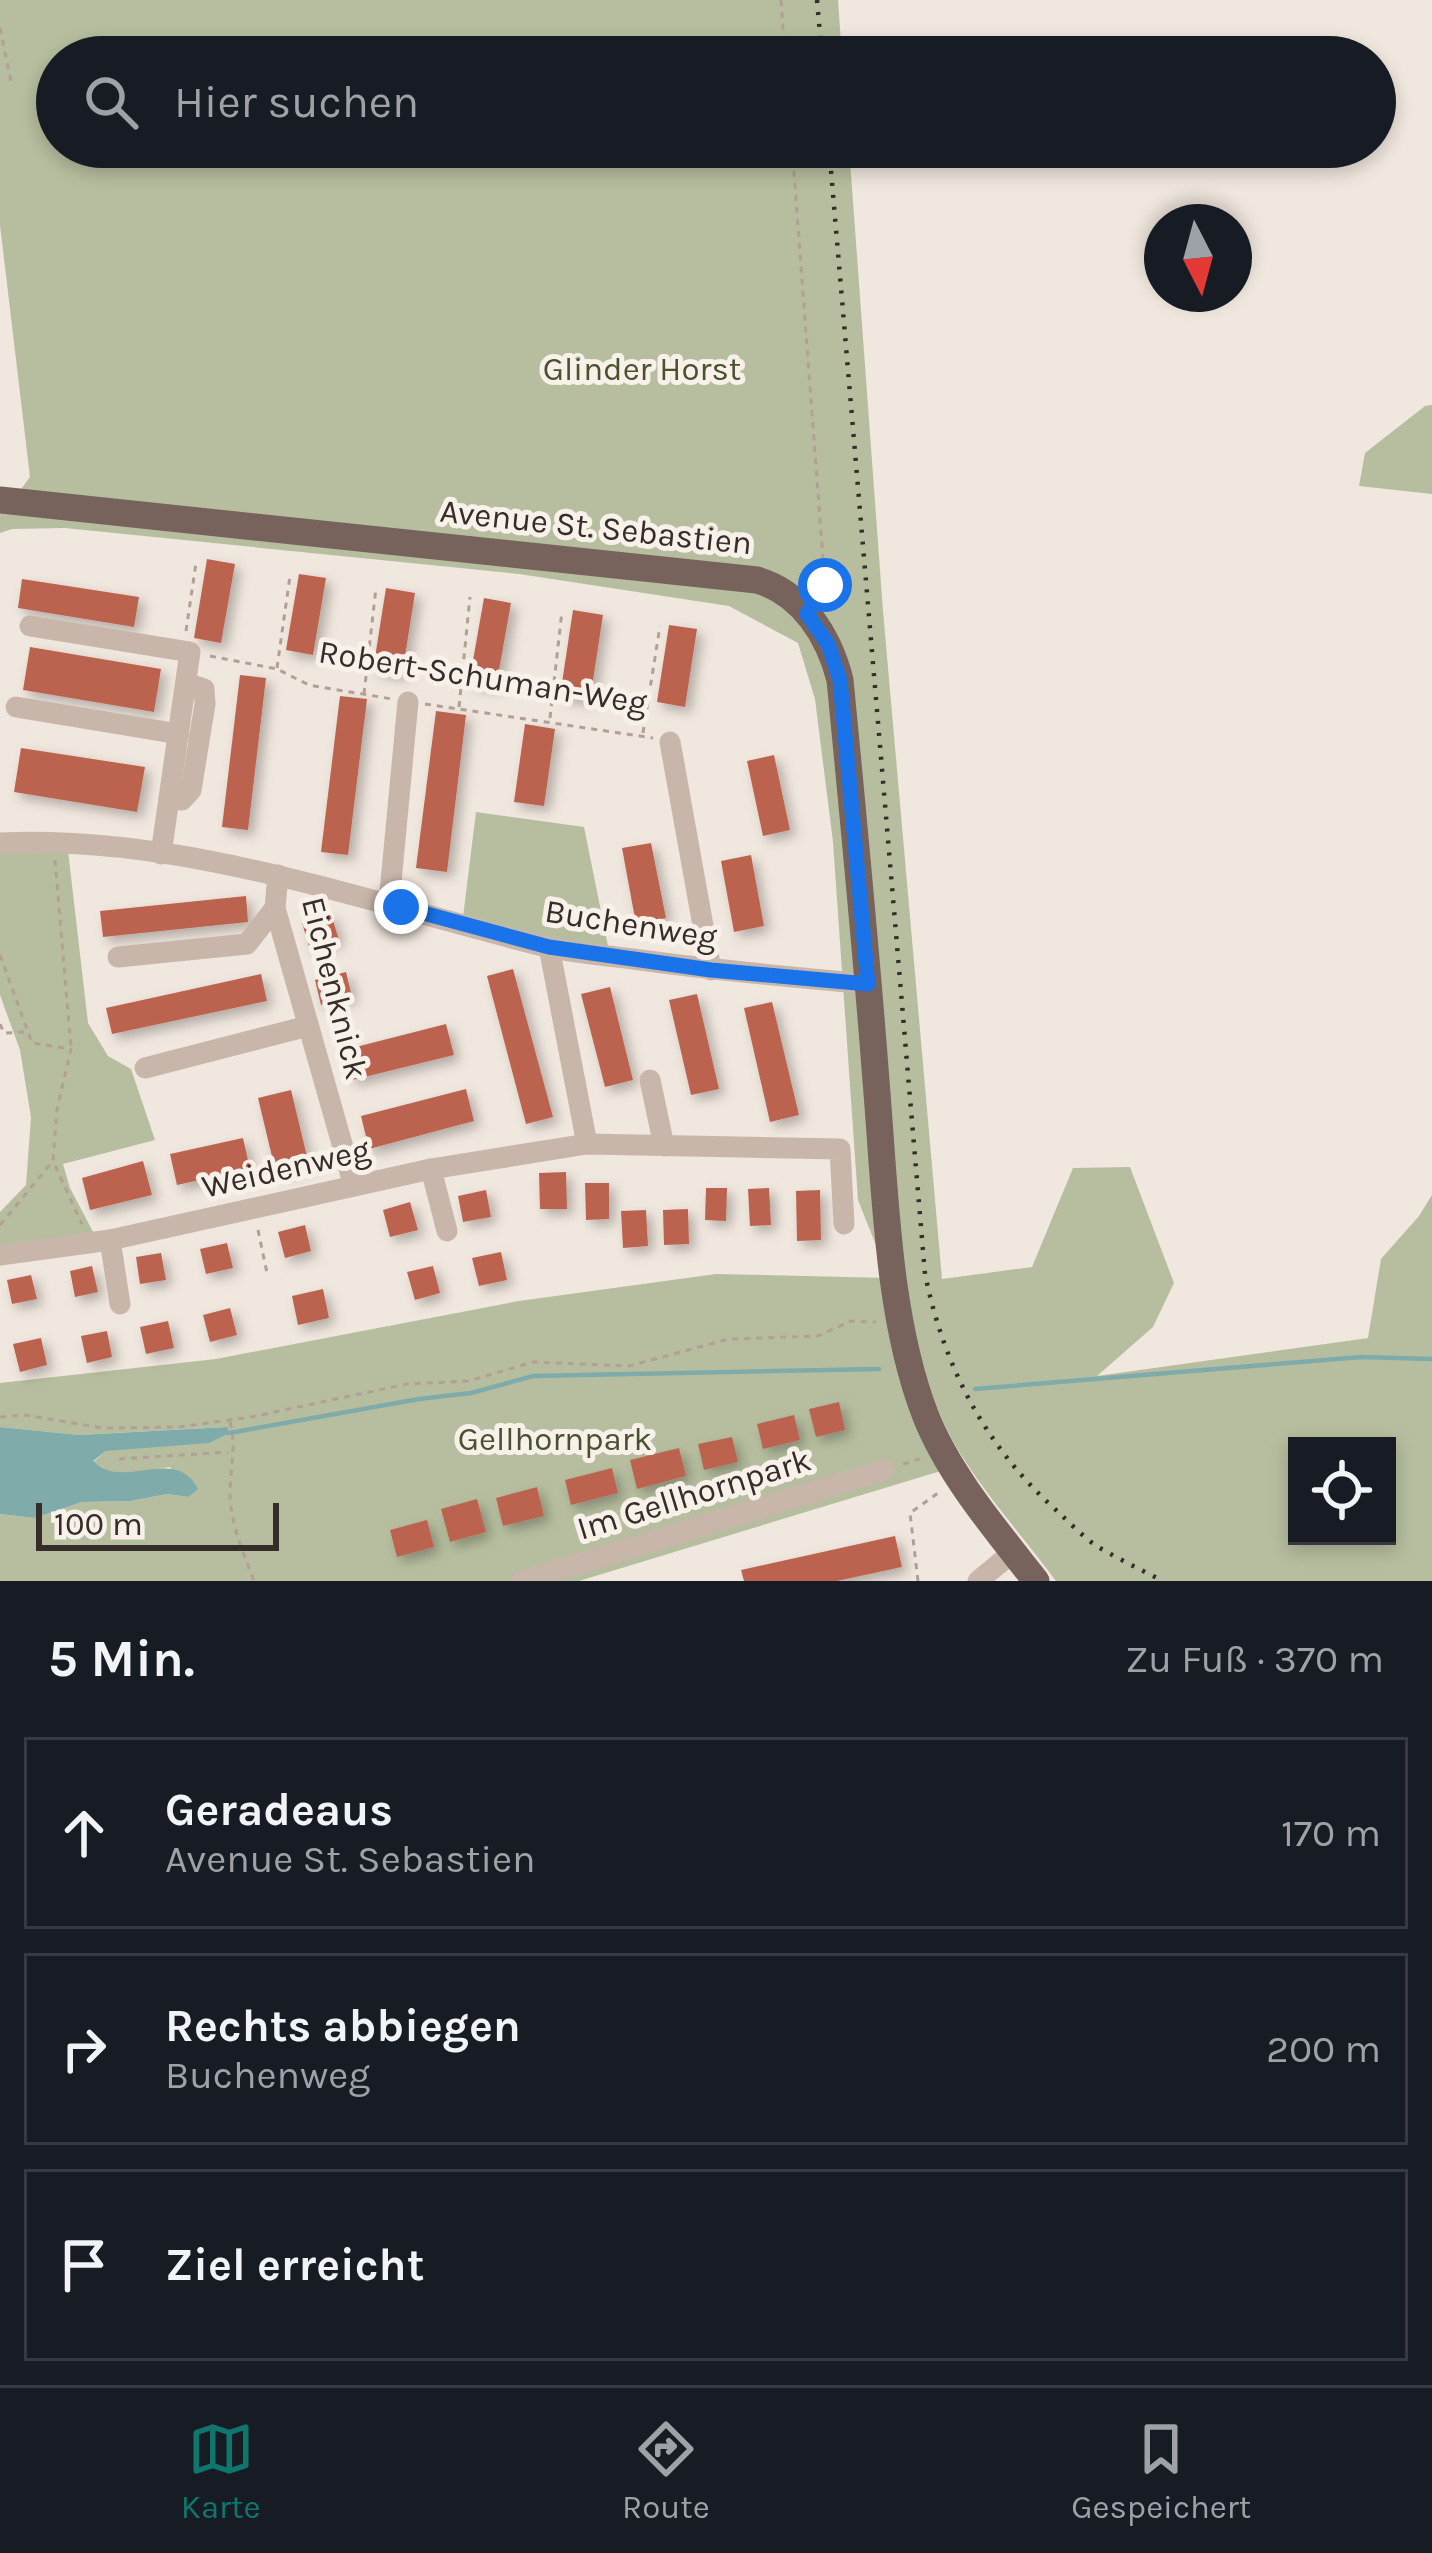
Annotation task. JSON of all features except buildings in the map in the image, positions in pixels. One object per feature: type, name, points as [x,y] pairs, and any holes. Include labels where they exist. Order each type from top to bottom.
[{"type":"main road","name":"Avenue St. Sebastien","points":[[0,500],[757,580],[778,586],[807,614],[828,644],[840,680],[900,1321],[909,1366],[943,1451],[1036,1581]]},
{"type":"street","points":[[30,626],[186,651],[186,683],[161,854]]},
{"type":"street","points":[[170,798],[182,800],[191,790],[205,704],[204,689],[186,683]]},
{"type":"street","points":[[389,904],[408,702]]},
{"type":"street","points":[[16,707],[179,734]]},
{"type":"street","name":"Robert-Schuman-Weg","points":[[670,742],[711,970]]},
{"type":"street","name":"Buchenweg","points":[[0,843],[53,841],[161,854],[278,875],[549,947],[711,970],[868,984]]},
{"type":"street","name":"Eichenknick","points":[[278,875],[275,908],[354,1186]]},
{"type":"street","points":[[118,957],[248,944],[275,908]]},
{"type":"street","points":[[549,947],[587,1144]]},
{"type":"street","points":[[145,1068],[308,1025]]},
{"type":"street","points":[[650,1080],[664,1146]]},
{"type":"street","name":"Weidenweg","points":[[0,1256],[254,1210],[431,1169],[587,1144],[840,1149],[844,1224]]},
{"type":"street","points":[[431,1169],[447,1231]]},
{"type":"street","points":[[100,1241],[120,1304]]},
{"type":"street","name":"Im Gellhornpark","points":[[522,1581],[884,1470]]},
{"type":"street","points":[[978,1581],[1013,1552]]},
{"type":"path","points":[[781,0],[784,36]]},
{"type":"path","points":[[0,28],[12,86]]},
{"type":"path","points":[[794,168],[825,585],[807,614]]},
{"type":"path","points":[[186,651],[196,563]]},
{"type":"path","points":[[277,669],[290,575]]},
{"type":"path","points":[[364,695],[376,588]]},
{"type":"path","points":[[459,709],[470,597]]},
{"type":"path","points":[[550,720],[562,611]]},
{"type":"path","points":[[642,735],[660,626]]},
{"type":"path","name":"Robert-Schuman-Weg","points":[[186,651],[277,669],[309,686],[670,742]]},
{"type":"path","points":[[0,1225],[53,1161],[61,1081],[71,1049],[53,841]]},
{"type":"path","points":[[0,955],[32,1042],[71,1049]]},
{"type":"path","points":[[0,1024],[4,1033],[28,1032]]},
{"type":"path","points":[[53,1161],[100,1241]]},
{"type":"path","points":[[254,1210],[268,1274]]},
{"type":"path","points":[[0,1417],[26,1415],[102,1428],[230,1422],[407,1384],[470,1381],[533,1362],[629,1366],[729,1339],[818,1336],[850,1321],[900,1321]]},
{"type":"path","points":[[230,1422],[234,1443],[231,1509],[254,1581]]},
{"type":"path","points":[[884,1470],[943,1451]]},
{"type":"path","points":[[119,1459],[230,1452]]},
{"type":"path","points":[[918,1581],[910,1513],[960,1476]]},
{"type":"green space","points":[[0,0],[838,0],[841,36],[36,36],[36,168],[851,168],[883,611],[942,1279],[1032,1267],[1073,1168],[1130,1167],[1174,1283],[1153,1327],[1097,1376],[1368,1338],[1381,1259],[1432,1195],[1432,1581],[1056,1581],[960,1453],[930,1390],[889,1280],[954,1467],[579,1581],[0,1581],[0,1514],[35,1518],[82,1502],[167,1494],[188,1497],[170,1467],[120,1473],[93,1462],[106,1451],[226,1427],[79,1435],[0,1427],[0,1383],[216,1359],[519,1301],[716,1274],[889,1278],[858,1200],[833,842],[815,699],[798,643],[729,606],[519,574],[65,528],[0,533],[0,499],[13,500],[30,477],[0,225]]},
{"type":"green space","points":[[1432,405],[1432,494],[1359,486],[1365,453]]},
{"type":"green space","points":[[476,812],[584,827],[610,956],[462,925]]},
{"type":"green space","points":[[67,842],[88,1023],[108,1056],[131,1069],[155,1140],[63,1164],[70,1188],[100,1245],[0,1259],[0,1212],[26,1185],[31,1117],[20,1050],[0,995],[0,843]]},
{"type":"water","points":[[0,1427],[79,1435],[227,1427],[229,1433],[209,1443],[106,1451],[93,1461],[119,1472],[176,1470],[198,1489],[188,1497],[167,1494],[82,1502],[35,1518],[0,1514]]},
{"type":"waterway","points":[[975,1389],[1361,1357],[1432,1359]]},
{"type":"waterway","points":[[229,1433],[471,1393],[533,1376],[879,1369]]},
{"type":"railway","points":[[817,0],[820,36]]},
{"type":"railway","points":[[831,168],[925,1274],[956,1373],[1008,1459],[1092,1543],[1163,1581]]},
{"type":"route","points":[[401,907],[549,947],[711,970],[868,984],[840,680],[828,644],[807,614],[825,585]]},
{"type":"park label","name":"Glinder Horst","points":[[642,369]]},
{"type":"park label","name":"Gellhornpark","points":[[555,1439]]}]
